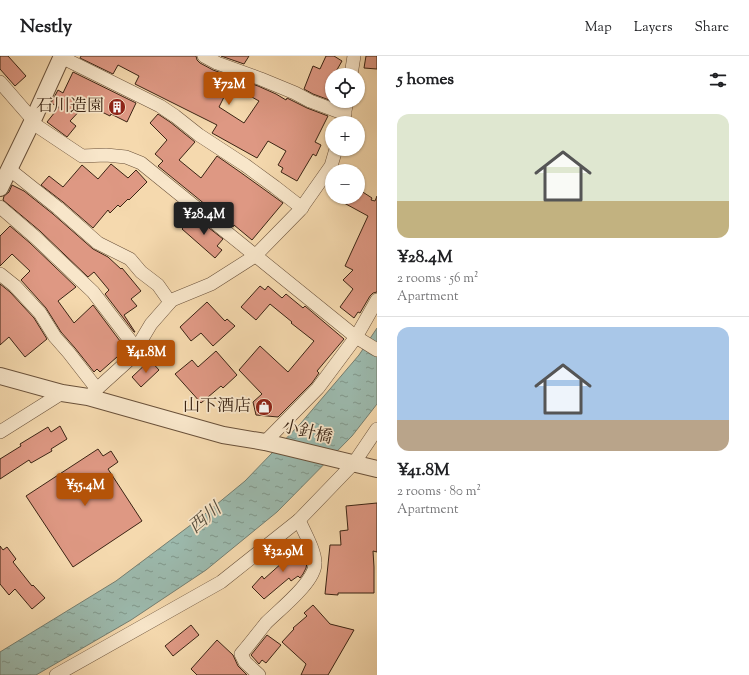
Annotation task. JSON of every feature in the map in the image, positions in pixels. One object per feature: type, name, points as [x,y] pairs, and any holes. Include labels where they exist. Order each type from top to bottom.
[{"type":"street","points":[[0,188],[62,56],[160,106],[245,164],[302,208]]},
{"type":"street","points":[[204,56],[217,63],[261,78],[295,93],[338,116]]},
{"type":"street","points":[[352,68],[354,56]]},
{"type":"street","points":[[0,82],[32,121],[82,156],[106,155],[126,158],[141,163],[356,337],[377,350]]},
{"type":"street","points":[[0,274],[15,286],[40,313],[55,337],[69,352],[93,393],[130,358],[151,324],[172,300],[210,284],[255,256],[302,208],[331,166],[334,156]]},
{"type":"street","points":[[9,169],[58,208],[98,243],[130,259],[141,272],[158,285],[170,302]]},
{"type":"street","points":[[0,207],[35,237],[93,292],[136,348]]},
{"type":"street","points":[[267,442],[318,388],[356,337],[377,300]]},
{"type":"street","name":"小針橋","points":[[0,376],[62,393],[93,393],[223,436],[267,442],[377,469]]},
{"type":"street","points":[[0,432],[62,393]]},
{"type":"street","points":[[56,675],[221,582],[298,520],[354,463],[377,429]]},
{"type":"street","points":[[259,675],[245,662],[241,654],[266,624],[308,581],[313,572],[315,563],[313,553],[298,520]]},
{"type":"water","name":"西川","points":[[377,328],[377,404],[352,436],[277,512],[206,570],[131,620],[36,675],[0,675],[0,652],[116,581],[200,518],[245,481],[301,423],[359,355]]},
{"type":"building","points":[[0,56],[8,56],[26,76],[15,86],[0,69]]},
{"type":"building","points":[[81,56],[196,56],[200,63],[213,70],[258,86],[286,100],[287,98],[328,116],[325,116],[325,122],[315,142],[321,145],[316,156],[313,154],[297,181],[281,172],[283,168],[278,165],[286,151],[268,141],[257,158],[212,133],[217,125],[135,84],[139,76],[118,65],[113,74],[80,58]],"holes":[[[230,85],[259,101],[244,123],[219,107]]]},
{"type":"building","points":[[221,56],[249,56],[244,64]]},
{"type":"building","points":[[326,56],[334,56],[342,61],[338,68],[325,68],[325,98],[304,89],[313,66],[320,69]]},
{"type":"building","points":[[366,56],[377,56],[377,69],[364,68]]},
{"type":"building","points":[[73,72],[136,103],[127,122],[111,114],[110,116],[86,104],[70,121],[76,126],[67,137],[47,122],[59,107],[51,103],[58,90],[63,93]]},
{"type":"building","points":[[158,114],[195,142],[179,160],[201,178],[217,156],[283,203],[252,240],[234,225],[233,227],[158,166],[163,161],[155,154],[167,140],[150,123]]},
{"type":"building","points":[[111,164],[128,178],[136,170],[147,182],[120,207],[118,205],[110,213],[108,210],[93,228],[41,185],[49,176],[63,187],[82,165],[98,179]]},
{"type":"building","points":[[12,185],[24,191],[93,249],[108,257],[121,269],[122,268],[141,291],[131,299],[137,306],[124,315],[135,332],[105,294],[109,290],[94,272],[88,277],[40,231],[3,200],[4,196],[9,192]]},
{"type":"building","points":[[365,194],[372,198],[371,200],[375,201],[377,196],[377,292],[370,296],[360,313],[358,312],[354,318],[340,307],[353,289],[343,280],[353,270],[345,266],[368,216],[346,204],[365,204]]},
{"type":"building","points":[[194,216],[223,239],[217,246],[222,250],[215,258],[182,229]]},
{"type":"building","points":[[10,226],[76,287],[58,301],[74,323],[93,305],[126,349],[100,372],[97,369],[94,372],[61,332],[46,308],[21,280],[30,271],[12,254],[0,266],[0,236]]},
{"type":"building","points":[[0,284],[10,292],[34,318],[47,339],[25,357],[9,337],[0,345]]},
{"type":"building","points":[[260,286],[265,290],[268,286],[282,298],[286,294],[303,308],[305,306],[344,339],[317,371],[319,373],[312,383],[278,417],[256,415],[253,402],[262,394],[239,370],[260,346],[288,372],[314,341],[270,304],[256,320],[241,307]]},
{"type":"building","points":[[207,302],[225,321],[227,319],[235,326],[213,346],[201,333],[191,341],[180,327]]},
{"type":"building","points":[[216,351],[237,375],[223,388],[221,386],[201,403],[175,374],[192,360],[198,367]]},
{"type":"building","points":[[150,360],[159,370],[141,387],[132,377]]},
{"type":"building","points":[[60,426],[67,439],[51,449],[52,451],[31,463],[29,460],[0,479],[0,459],[21,446],[20,444],[48,427],[51,432]]},
{"type":"building","points":[[98,449],[103,456],[111,451],[118,462],[108,469],[142,521],[73,567],[26,496]]},
{"type":"building","points":[[377,503],[377,552],[373,551],[374,593],[338,593],[338,595],[325,594],[330,545],[341,545],[340,531],[348,530],[346,506]]},
{"type":"building","points":[[302,545],[307,563],[303,574],[300,578],[298,576],[291,581],[289,578],[264,599],[252,587],[262,576],[264,579]]},
{"type":"building","points":[[0,546],[3,550],[7,547],[16,559],[13,562],[32,586],[33,585],[45,598],[32,609],[15,589],[9,595],[0,584]]},
{"type":"building","points":[[313,605],[330,624],[354,630],[328,675],[301,675],[306,664],[282,642],[294,629],[293,628],[307,616],[304,613]]},
{"type":"building","points":[[191,625],[199,635],[173,656],[165,646]]},
{"type":"building","points":[[267,635],[281,645],[266,663],[262,660],[259,664],[251,655]]},
{"type":"building","points":[[217,640],[233,655],[238,666],[247,675],[197,675],[191,669]]},
{"type":"place","name":"石川造園","points":[[117,107]]},
{"type":"place","name":"山下酒店","points":[[264,407]]}]
